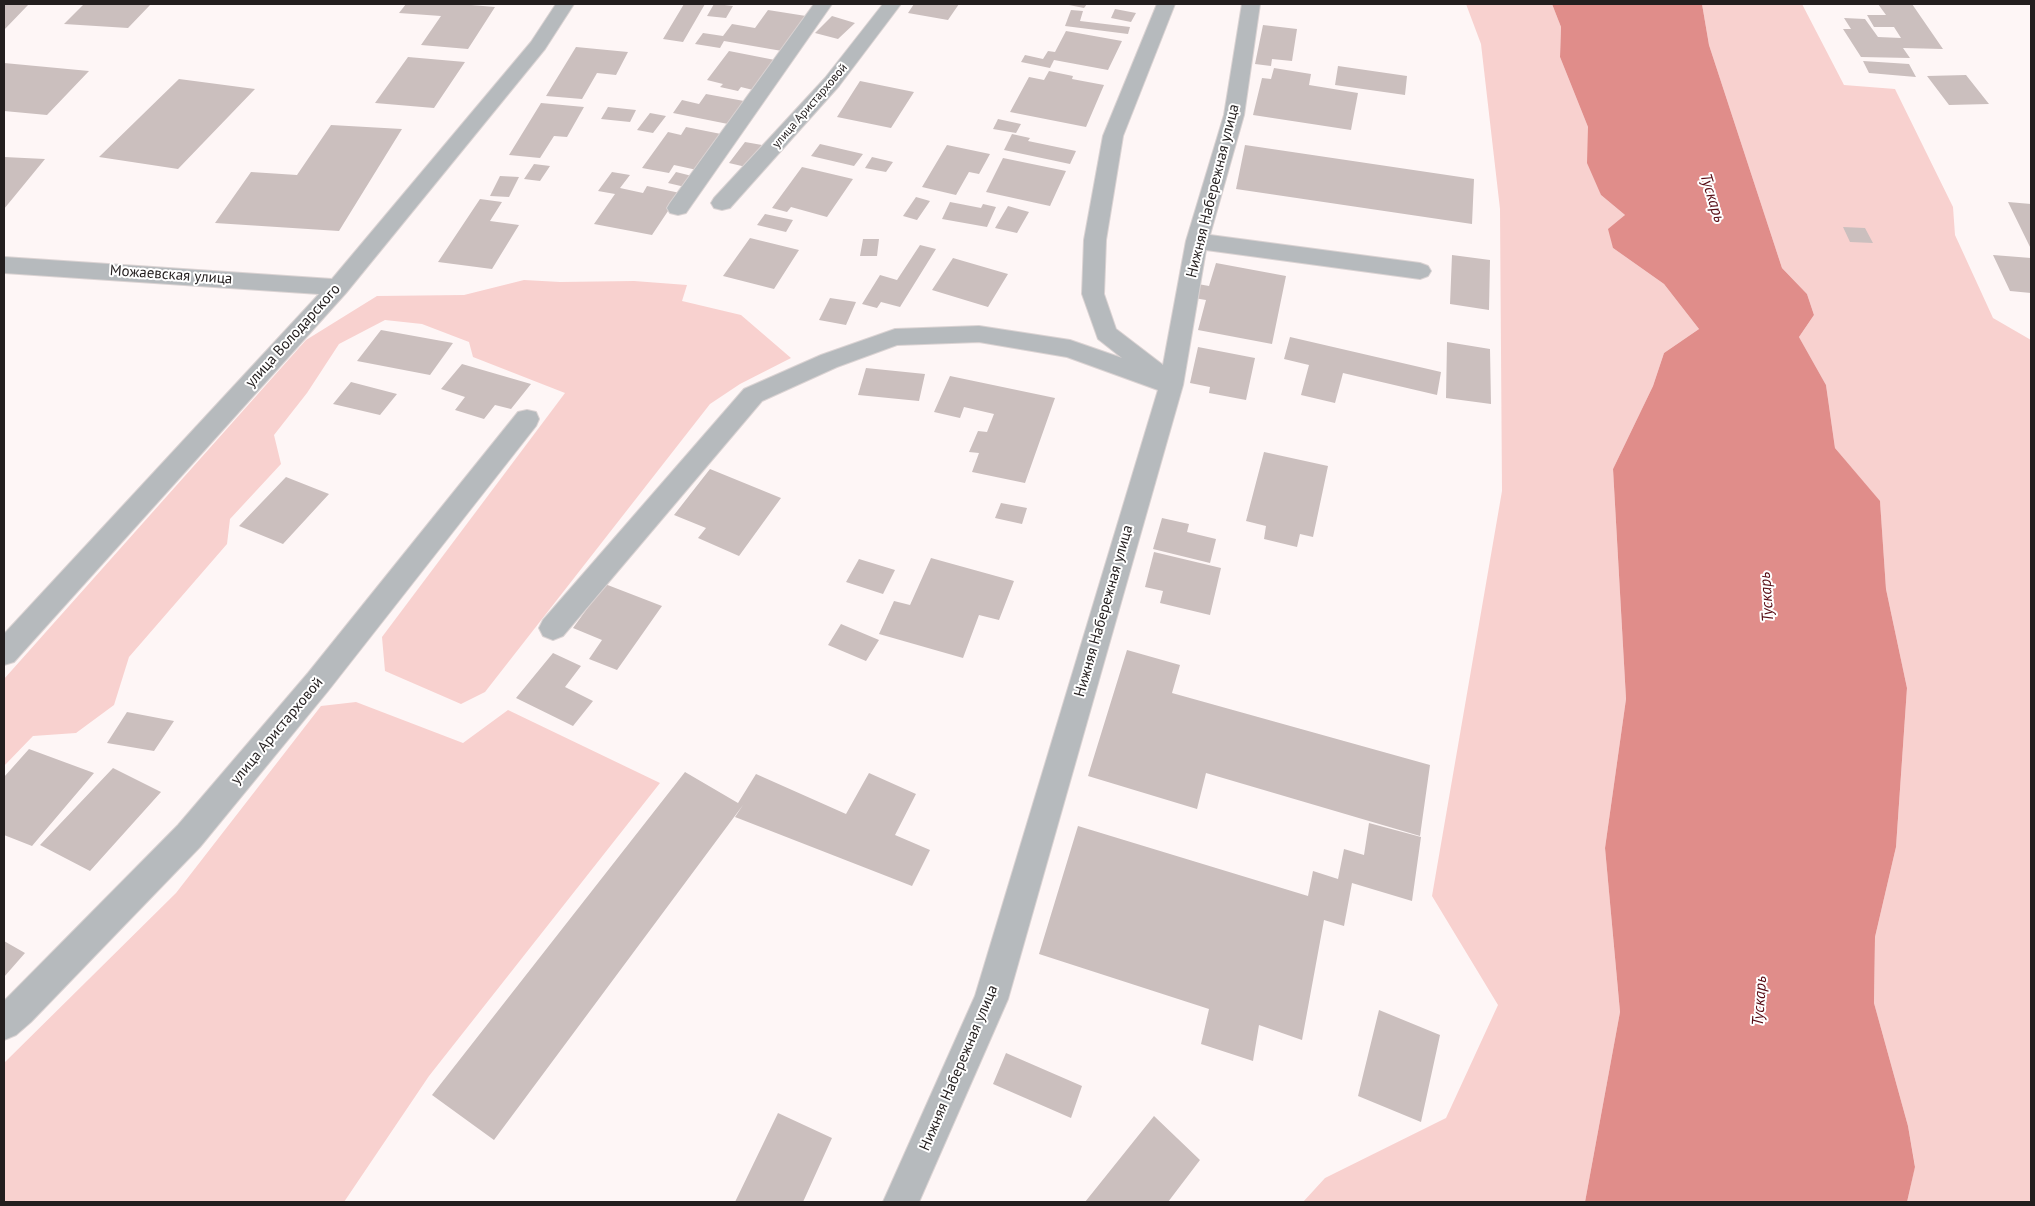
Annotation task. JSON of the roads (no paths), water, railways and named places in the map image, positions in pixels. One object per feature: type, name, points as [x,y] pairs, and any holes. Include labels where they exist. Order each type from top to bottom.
[{"type":"street","name":"улица Володарского","points":[[4,653],[338,287],[538,45],[565,4]]},
{"type":"street","points":[[678,208],[823,4]]},
{"type":"street","name":"улица Аристарховой","points":[[722,203],[799,121],[863,46],[892,4]]},
{"type":"street","points":[[1166,4],[1113,136],[1095,240],[1093,294],[1106,333],[1170,385]]},
{"type":"street","name":"Нижняя Набережная улица","points":[[902,1202],[990,999],[1170,385],[1197,241],[1234,114],[1251,4]]},
{"type":"street","points":[[1197,241],[1420,271]]},
{"type":"street","name":"Можаевская улица","points":[[4,265],[338,287]]},
{"type":"street","points":[[554,628],[753,395],[829,361],[895,337],[979,334],[1070,349],[1170,385]]},
{"type":"street","name":"улица Аристарховой","points":[[4,1023],[189,836],[318,682],[526,419]]},
{"type":"water","name":"Тускарь","points":[[1552,4],[1702,4],[1709,45],[1782,268],[1807,294],[1814,315],[1799,337],[1826,385],[1835,448],[1880,501],[1886,589],[1907,688],[1896,847],[1875,937],[1874,1003],[1908,1126],[1915,1167],[1907,1202],[1585,1202],[1620,1012],[1605,848],[1626,699],[1613,469],[1653,386],[1664,353],[1699,329],[1664,284],[1613,248],[1608,229],[1625,215],[1601,195],[1587,163],[1588,127],[1560,57],[1561,27]]}]
